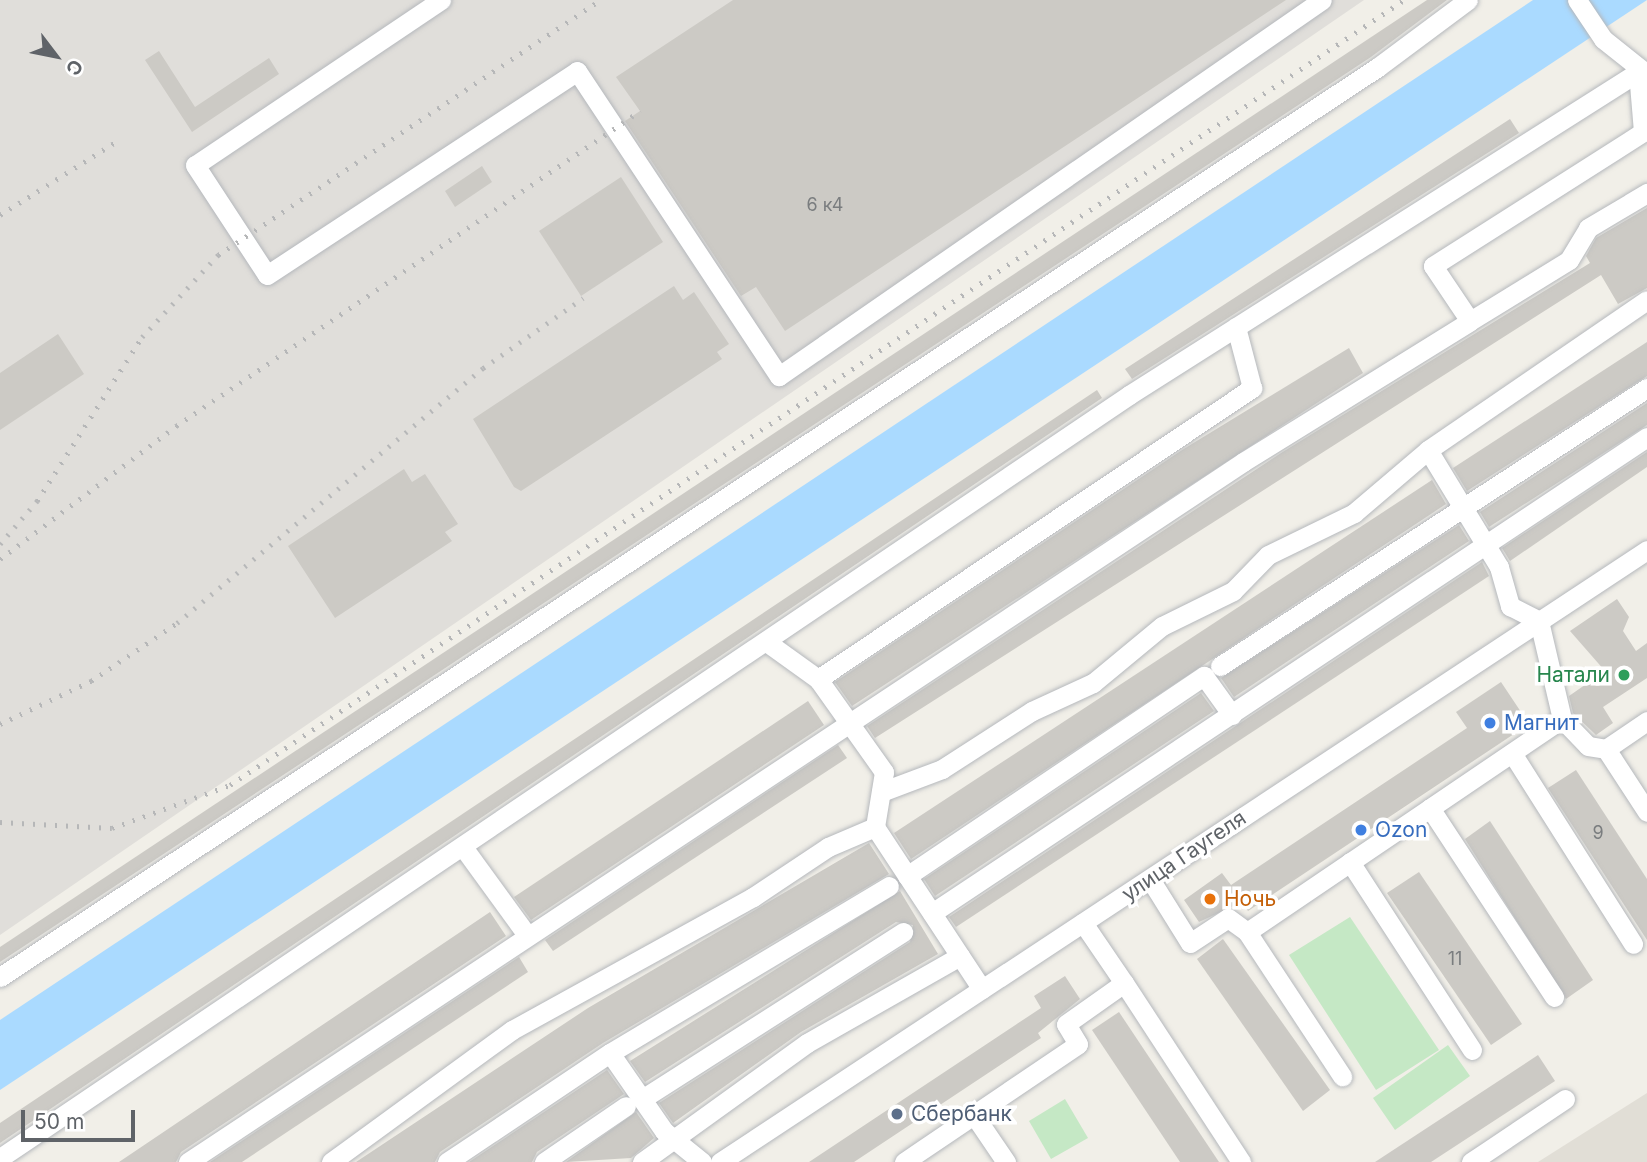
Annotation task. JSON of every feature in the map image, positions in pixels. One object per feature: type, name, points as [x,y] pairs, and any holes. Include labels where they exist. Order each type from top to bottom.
[{"type":"street","points":[[440,0],[195,165],[267,275],[576,71],[779,376],[1322,0]]},
{"type":"street","points":[[0,977],[1378,67],[1468,0]]},
{"type":"street","points":[[1470,321],[1433,266],[1643,132],[1642,73],[1603,39],[1577,0]]},
{"type":"street","points":[[0,1158],[1236,327],[1642,73]]},
{"type":"street","points":[[188,1162],[846,724],[1470,321],[1569,260],[1588,229],[1647,193]]},
{"type":"street","points":[[881,792],[942,769],[1032,711],[1093,683],[1162,626],[1233,591],[1268,555],[1354,513],[1428,450],[1647,300]]},
{"type":"street","points":[[818,679],[1252,388],[1236,327]]},
{"type":"street","points":[[1220,666],[1647,388]]},
{"type":"street","points":[[932,913],[1647,437]]},
{"type":"street","points":[[1428,450],[1487,546],[1510,606],[1539,621],[1562,719],[1588,746],[1606,749],[1647,721]]},
{"type":"street","name":"улица Гаугеля","points":[[720,1162],[1647,550]]},
{"type":"street","points":[[768,643],[818,679],[846,724],[884,772],[875,827],[982,989]]},
{"type":"street","points":[[907,876],[1204,676],[1232,715]]},
{"type":"street","points":[[1247,932],[1562,719]]},
{"type":"street","points":[[1606,749],[1647,812]]},
{"type":"street","points":[[1512,753],[1633,944]]},
{"type":"street","points":[[1430,808],[1553,997]]},
{"type":"street","points":[[331,1162],[512,1030],[753,897],[828,847],[875,827]]},
{"type":"street","points":[[463,847],[527,935]]},
{"type":"street","points":[[1350,862],[1472,1050]]},
{"type":"street","points":[[1150,879],[1190,943],[1228,918],[1247,932],[1342,1076]]},
{"type":"street","points":[[447,1162],[610,1053],[888,886]]},
{"type":"street","points":[[1083,922],[1241,1162]]},
{"type":"street","points":[[544,1162],[904,932]]},
{"type":"street","points":[[642,1162],[807,1044],[960,956]]},
{"type":"street","points":[[904,1162],[1078,1044],[1066,1024],[1124,983]]},
{"type":"street","points":[[610,1053],[634,1103],[702,1162]]},
{"type":"street","points":[[1471,1162],[1565,1099]]},
{"type":"street","points":[[974,1115],[1006,1162]]},
{"type":"shaded area","points":[[0,0],[1364,0],[0,935]]},
{"type":"shaded area","points":[[1647,1093],[1647,1162],[1538,1162]]},
{"type":"green space","points":[[1350,917],[1439,1050],[1376,1090],[1289,955]]},
{"type":"green space","points":[[1448,1045],[1470,1076],[1395,1130],[1373,1098]]},
{"type":"green space","points":[[1065,1099],[1088,1138],[1051,1159],[1029,1121]]},
{"type":"water","points":[[1533,0],[1647,0],[0,1090],[0,1020]]},
{"type":"building","points":[[733,0],[1286,0],[785,331],[756,287],[741,296],[625,121],[640,111],[616,77]]},
{"type":"building","points":[[1427,0],[1447,0],[1371,57],[0,962],[0,947]]},
{"type":"building","points":[[159,51],[195,107],[269,58],[279,74],[192,132],[145,60]]},
{"type":"building","points":[[1510,119],[1519,133],[1132,379],[1125,369]]},
{"type":"building","points":[[482,166],[492,182],[455,207],[445,191]]},
{"type":"building","points":[[621,177],[663,242],[581,296],[539,231]]},
{"type":"building","points":[[1647,208],[1647,288],[1618,304],[1601,275],[875,738],[867,726],[1281,453],[1590,263],[1586,256],[1596,238]]},
{"type":"building","points":[[674,286],[683,300],[694,292],[729,344],[717,352],[722,359],[521,491],[514,487],[473,419]]},
{"type":"building","points":[[58,334],[84,374],[0,430],[0,373]]},
{"type":"building","points":[[1647,342],[1647,376],[1467,491],[1453,468]]},
{"type":"building","points":[[1349,348],[1363,373],[852,706],[835,682],[1182,450]]},
{"type":"building","points":[[1097,390],[1102,398],[0,1143],[0,1123]]},
{"type":"building","points":[[1647,403],[1647,425],[1489,527],[1480,512]]},
{"type":"building","points":[[1647,452],[1647,467],[1510,561],[1502,548]]},
{"type":"building","points":[[404,469],[412,482],[425,474],[458,524],[445,532],[452,541],[335,618],[288,546]]},
{"type":"building","points":[[1432,480],[1446,504],[911,859],[894,833]]},
{"type":"building","points":[[1459,525],[1469,541],[1234,697],[1221,678]]},
{"type":"building","points":[[1482,562],[1489,576],[956,927],[949,917]]},
{"type":"building","points":[[1617,599],[1629,617],[1623,631],[1636,651],[1647,643],[1647,678],[1603,707],[1613,723],[1596,735],[1573,713],[1569,696],[1605,671],[1570,631]]},
{"type":"building","points":[[1501,682],[1529,724],[1248,911],[1242,902],[1199,922],[1184,900],[1222,873],[1231,885],[1467,728],[1456,712]]},
{"type":"building","points":[[1201,693],[1214,711],[935,896],[924,879]]},
{"type":"building","points":[[808,701],[824,725],[531,920],[514,897]]},
{"type":"building","points":[[838,745],[847,758],[553,951],[545,940]]},
{"type":"building","points":[[1576,770],[1647,879],[1647,940],[1548,788]]},
{"type":"building","points":[[1490,821],[1593,980],[1566,999],[1465,839]]},
{"type":"building","points":[[869,843],[889,874],[603,1043],[440,1152],[435,1162],[356,1162],[588,1008]]},
{"type":"building","points":[[1419,872],[1522,1024],[1491,1045],[1387,893]]},
{"type":"building","points":[[900,891],[938,954],[801,1032],[673,1123],[659,1103],[910,942],[913,925],[896,922],[645,1082],[630,1061]]},
{"type":"building","points":[[490,912],[506,936],[181,1152],[176,1162],[119,1162]]},
{"type":"building","points":[[1223,939],[1330,1090],[1303,1111],[1197,959]]},
{"type":"building","points":[[519,957],[528,972],[242,1162],[210,1162]]},
{"type":"building","points":[[1065,976],[1080,999],[1038,1033],[1041,1038],[854,1162],[809,1162],[1041,1008],[1034,996]]},
{"type":"building","points":[[1119,1012],[1219,1162],[1180,1162],[1092,1030]]},
{"type":"building","points":[[1538,1055],[1555,1081],[1431,1162],[1375,1162]]},
{"type":"building","points":[[607,1070],[624,1094],[537,1152],[532,1162],[469,1162]]},
{"type":"building","points":[[636,1112],[654,1138],[631,1158],[566,1162]]},
{"type":"railway","points":[[0,544],[37,501],[142,337],[218,255],[600,0]]},
{"type":"railway","points":[[0,822],[112,828],[230,785],[1404,0]]},
{"type":"railway","points":[[0,559],[176,426],[640,111]]},
{"type":"railway","points":[[0,215],[114,143]]},
{"type":"railway","points":[[0,724],[91,681],[177,623],[483,368],[583,298]]},
{"type":"place","name":"Натали","points":[[1624,675]]},
{"type":"place","name":"Магнит","points":[[1490,723]]},
{"type":"place","name":"Ozon","points":[[1361,830]]},
{"type":"place","name":"Ночь","points":[[1210,899]]},
{"type":"place","name":"Сбербанк","points":[[897,1114]]}]
